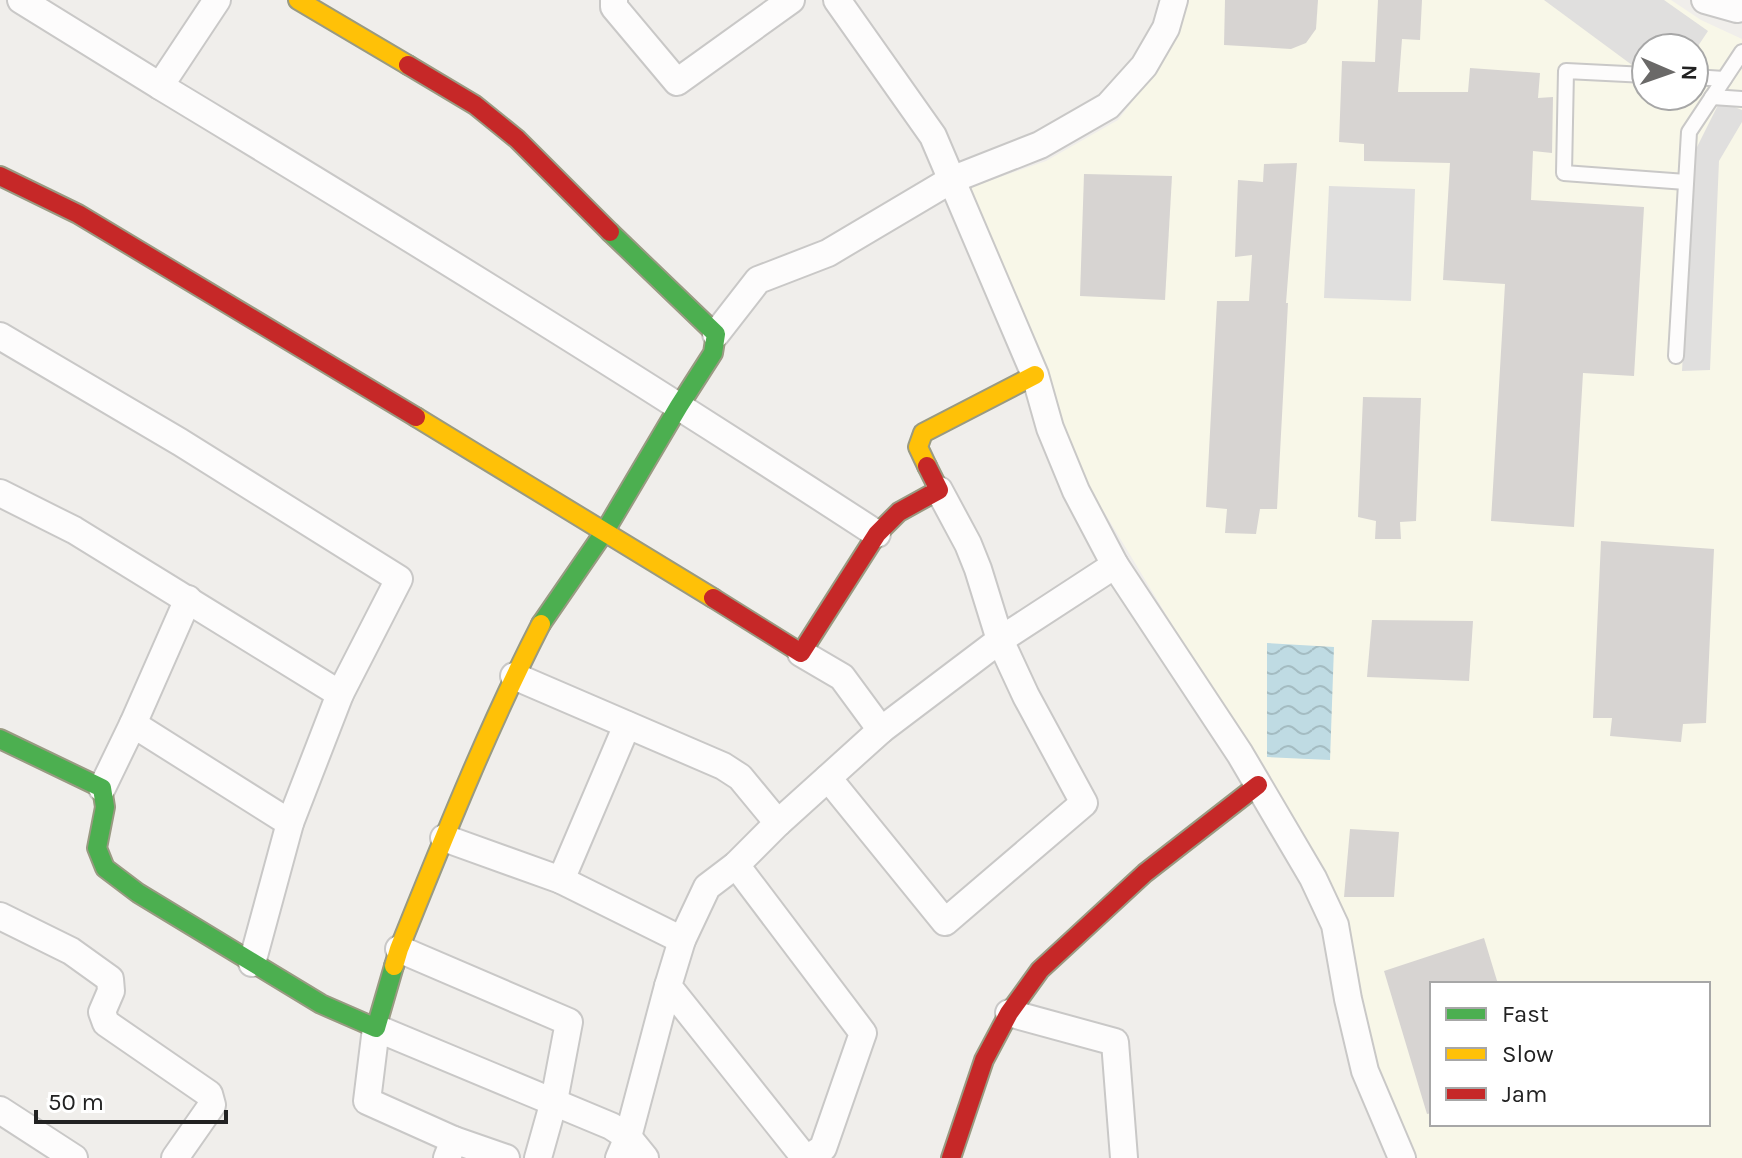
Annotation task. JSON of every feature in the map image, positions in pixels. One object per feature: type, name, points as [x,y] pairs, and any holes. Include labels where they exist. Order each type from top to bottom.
[{"type":"street","points":[[21,0],[361,207],[877,534]]},
{"type":"street","points":[[160,86],[217,0]]},
{"type":"street","points":[[298,0],[475,105],[517,139],[716,334]]},
{"type":"street","points":[[614,0],[614,7],[677,82],[791,0]]},
{"type":"street","points":[[837,0],[933,136],[1035,375],[1050,428],[1071,478],[1115,565],[1240,754],[1313,878],[1335,925],[1365,1071],[1402,1158]]},
{"type":"street","points":[[506,1158],[451,1149],[367,1101],[376,1028],[399,949],[514,676],[542,621],[605,531],[713,353],[716,334],[758,280],[828,253],[951,180],[1040,145],[1108,106],[1144,66],[1166,28],[1174,0]]},
{"type":"street","points":[[1705,0],[1742,8]]},
{"type":"street","points":[[0,176],[78,214],[842,677],[881,730]]},
{"type":"street","points":[[0,336],[180,442],[399,579],[340,694],[290,823],[252,963]]},
{"type":"street","points":[[828,778],[945,922],[1084,803],[1026,696],[1000,640],[968,544],[918,447],[923,433],[1035,375]]},
{"type":"street","points":[[801,653],[877,534],[899,512],[939,490]]},
{"type":"street","points":[[0,493],[74,530],[340,694]]},
{"type":"street","points":[[624,1147],[682,940],[707,887],[736,865],[881,730],[1000,640],[1115,565]]},
{"type":"street","points":[[188,599],[102,788],[105,807],[97,848],[105,868],[138,893],[321,1004],[611,1126],[624,1147],[645,1158]]},
{"type":"street","points":[[514,676],[723,766],[740,777],[778,823]]},
{"type":"street","points":[[133,724],[290,823]]},
{"type":"street","points":[[561,880],[627,725]]},
{"type":"street","points":[[0,739],[102,788]]},
{"type":"street","points":[[951,1158],[984,1060],[1009,1013],[1040,970],[1145,873],[1258,785]]},
{"type":"street","points":[[444,838],[561,880],[682,940]]},
{"type":"street","points":[[668,986],[806,1158],[823,1148],[863,1033],[736,865]]},
{"type":"street","points":[[0,916],[71,951],[110,979],[111,991],[102,1012],[106,1023],[209,1094],[212,1105],[175,1158]]},
{"type":"street","points":[[399,949],[569,1022],[554,1101],[538,1158]]},
{"type":"street","points":[[1009,1013],[1115,1042],[1124,1158]]},
{"type":"street","points":[[0,1110],[74,1158]]},
{"type":"lane","points":[[1676,356],[1689,132],[1742,52]]},
{"type":"lane","points":[[1630,74],[1566,71],[1564,173],[1686,182]]},
{"type":"lane","points":[[1710,78],[1724,79]]},
{"type":"lane","points":[[1712,97],[1742,99]]},
{"type":"shaded area","points":[[1188,0],[1671,0],[1701,20],[1742,39],[1742,1158],[1416,1158],[1375,1067],[1320,869],[1089,487],[1056,410],[1045,362],[972,197],[972,187],[1046,161],[1118,120],[1159,67],[1182,20]]},
{"type":"shaded area","points":[[1544,0],[1664,0],[1708,31],[1630,32],[1630,64]]},
{"type":"shaded area","points":[[1720,101],[1742,110],[1742,122],[1719,161],[1710,370],[1682,371],[1694,153]]},
{"type":"shaded area","points":[[1329,186],[1415,189],[1411,301],[1324,298]]},
{"type":"water","points":[[1267,643],[1334,647],[1330,760],[1267,757]]},
{"type":"building","points":[[1225,0],[1318,0],[1316,29],[1306,43],[1291,49],[1224,45]]},
{"type":"building","points":[[1378,0],[1422,0],[1420,40],[1402,39],[1398,92],[1468,92],[1470,68],[1540,73],[1538,98],[1553,97],[1552,153],[1533,151],[1531,200],[1644,207],[1634,376],[1583,373],[1574,527],[1491,521],[1505,284],[1443,280],[1450,163],[1364,161],[1364,144],[1339,142],[1342,61],[1375,62]]},
{"type":"building","points":[[1297,163],[1286,303],[1277,509],[1260,509],[1256,534],[1225,533],[1227,509],[1206,507],[1217,301],[1249,301],[1252,255],[1235,257],[1238,180],[1263,182],[1264,164]]},
{"type":"building","points":[[1084,174],[1172,176],[1165,300],[1080,296]]},
{"type":"building","points":[[1363,397],[1421,398],[1416,521],[1400,522],[1401,539],[1375,539],[1376,521],[1358,517]]},
{"type":"building","points":[[1601,541],[1714,549],[1706,723],[1683,724],[1681,742],[1610,736],[1612,718],[1593,718]]},
{"type":"building","points":[[1372,620],[1473,621],[1469,681],[1367,677]]},
{"type":"building","points":[[1350,829],[1399,832],[1394,897],[1344,897]]},
{"type":"building","points":[[1484,938],[1497,982],[1430,982],[1430,1113],[1427,1114],[1384,971]]},
{"type":"traffic: fast","points":[[541,624],[605,531],[713,353],[716,334],[610,232]]},
{"type":"traffic: fast","points":[[0,739],[102,788],[105,807],[97,848],[105,868],[138,893],[321,1004],[376,1028],[394,966]]},
{"type":"traffic: slow","points":[[298,0],[408,65]]},
{"type":"traffic: slow","points":[[927,466],[918,447],[923,433],[1035,375]]},
{"type":"traffic: slow","points":[[416,417],[713,598]]},
{"type":"traffic: slow","points":[[394,966],[466,785],[541,624]]},
{"type":"traffic: jam","points":[[408,65],[475,105],[517,139],[610,232]]},
{"type":"traffic: jam","points":[[0,176],[78,214],[416,417]]},
{"type":"traffic: jam","points":[[713,598],[801,653],[877,534],[899,512],[939,490],[927,466]]},
{"type":"traffic: jam","points":[[951,1158],[984,1060],[1009,1013],[1040,970],[1145,873],[1258,785]]}]
